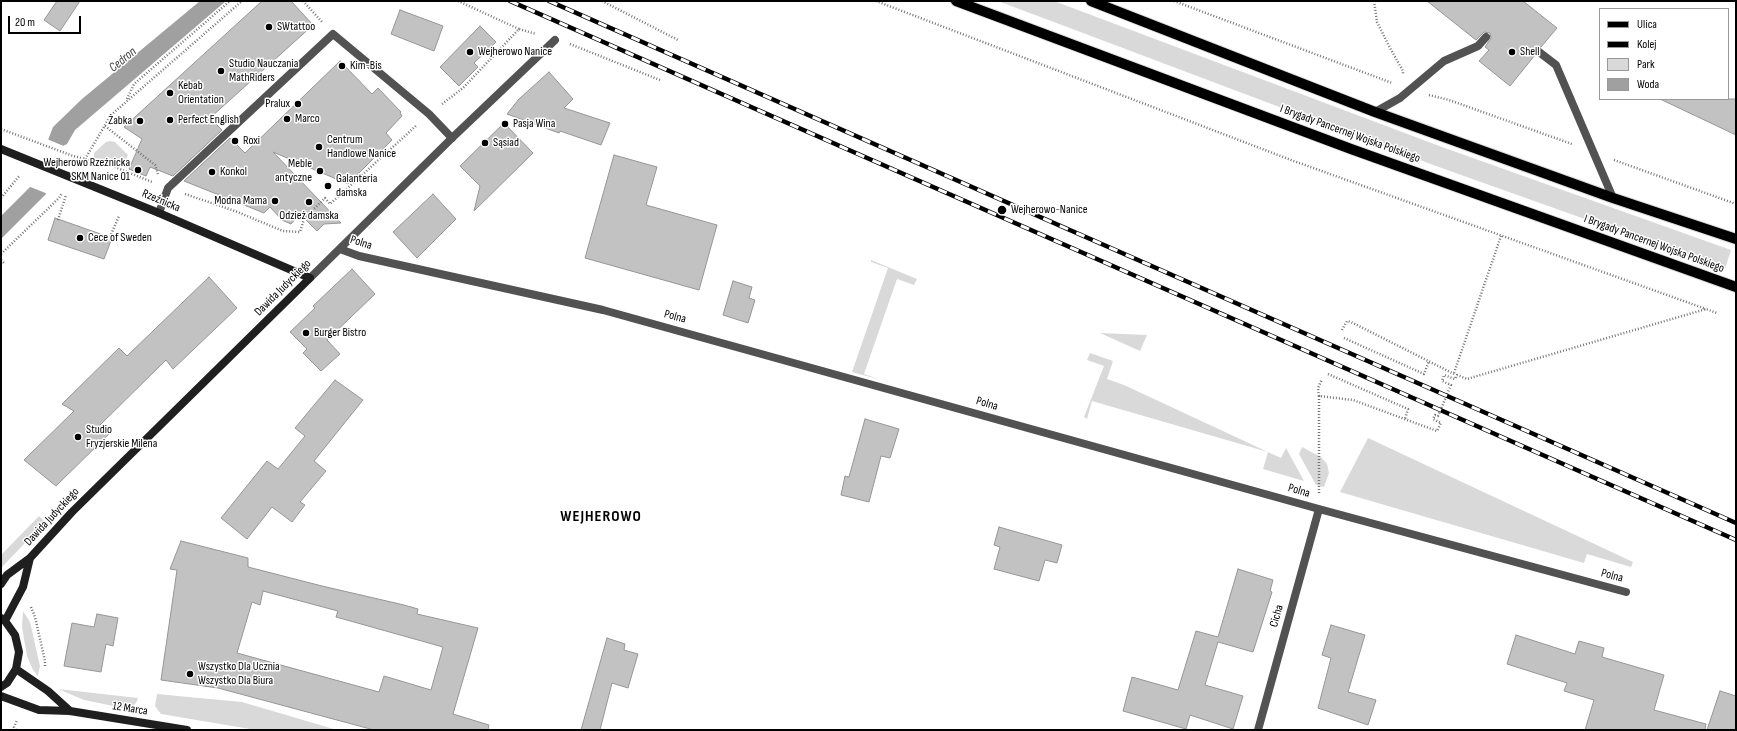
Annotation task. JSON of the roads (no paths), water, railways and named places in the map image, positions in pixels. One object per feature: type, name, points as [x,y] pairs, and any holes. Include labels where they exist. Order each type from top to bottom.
[{"type":"main road","name":"I Brygady Pancernej Wojska Polskiego","points":[[956,1],[1351,149],[1736,287]]},
{"type":"main road","points":[[1090,1],[1375,112],[1613,198],[1736,239]]},
{"type":"street","points":[[159,213],[168,188],[334,34],[429,114],[452,138]]},
{"type":"street","points":[[1375,112],[1400,98],[1407,89],[1444,61],[1478,46],[1486,37]]},
{"type":"street","name":"Dawida Judyckiego","points":[[1,584],[7,575],[30,558],[72,512],[452,138],[555,40]]},
{"type":"street","points":[[1539,52],[1556,65],[1613,198]]},
{"type":"street","name":"Rzeźnicka","points":[[1,150],[159,213],[310,278]]},
{"type":"street","name":"Polna","points":[[340,249],[359,256],[603,310],[1319,509],[1626,592]]},
{"type":"street","name":"Cicha","points":[[1258,730],[1319,509]]},
{"type":"street","name":"Dawida Judyckiego","points":[[3,620],[23,587],[30,558]]},
{"type":"street","points":[[1,687],[7,683],[16,669],[19,652],[15,635],[3,620]]},
{"type":"street","points":[[16,669],[48,691],[70,711]]},
{"type":"street","name":"12 Marca","points":[[1,696],[39,710],[70,711],[187,730]]},
{"type":"water","points":[[200,1],[226,1],[75,130],[67,144],[63,146],[46,194],[1,239],[1,216],[30,187],[53,127],[82,99]]},
{"type":"railway","points":[[510,1],[1736,540]]},
{"type":"railway","points":[[549,1],[1736,523]]},
{"type":"place","name":"SWtattoo","points":[[269,27]]},
{"type":"place","name":"Wejherowo Nanice","points":[[470,52]]},
{"type":"place","name":"Shell","points":[[1512,52]]},
{"type":"place","name":"Kim-Bis","points":[[342,66]]},
{"type":"place","name":"Studio Nauczania MathRiders","points":[[221,71]]},
{"type":"place","name":"Kebab Orientation","points":[[170,93]]},
{"type":"place","name":"Pralux","points":[[298,104]]},
{"type":"place","name":"Marco","points":[[287,119]]},
{"type":"place","name":"Perfect English","points":[[170,120]]},
{"type":"place","name":"Żabka","points":[[140,121]]},
{"type":"place","name":"Pasja Wina","points":[[505,124]]},
{"type":"place","name":"Roxi","points":[[235,141]]},
{"type":"place","name":"Sąsiad","points":[[485,143]]},
{"type":"place","name":"Centrum Handlowe Nanice","points":[[319,147]]},
{"type":"place","name":"Wejherowo Rzeźnicka SKM Nanice 01","points":[[138,170]]},
{"type":"place","name":"Meble antyczne","points":[[320,171]]},
{"type":"place","name":"Konkol","points":[[212,172]]},
{"type":"place","name":"Galanteria damska","points":[[328,186]]},
{"type":"place","name":"Modna Mama","points":[[275,201]]},
{"type":"place","name":"Odzież damska","points":[[309,202]]},
{"type":"place","name":"Wejherowo-Nanice","points":[[1002,210]]},
{"type":"place","name":"Cece of Sweden","points":[[80,238]]},
{"type":"place","name":"Burger Bistro","points":[[306,333]]},
{"type":"place","name":"Studio Fryzjerskie Milena","points":[[78,437]]},
{"type":"place","name":"Wszystko Dla Ucznia Wszystko Dla Biura","points":[[190,674]]},
{"type":"district","name":"WEJHEROWO","points":[[601,517]]},
{"type":"water label","name":"Cedron","points":[[123,60]]}]
